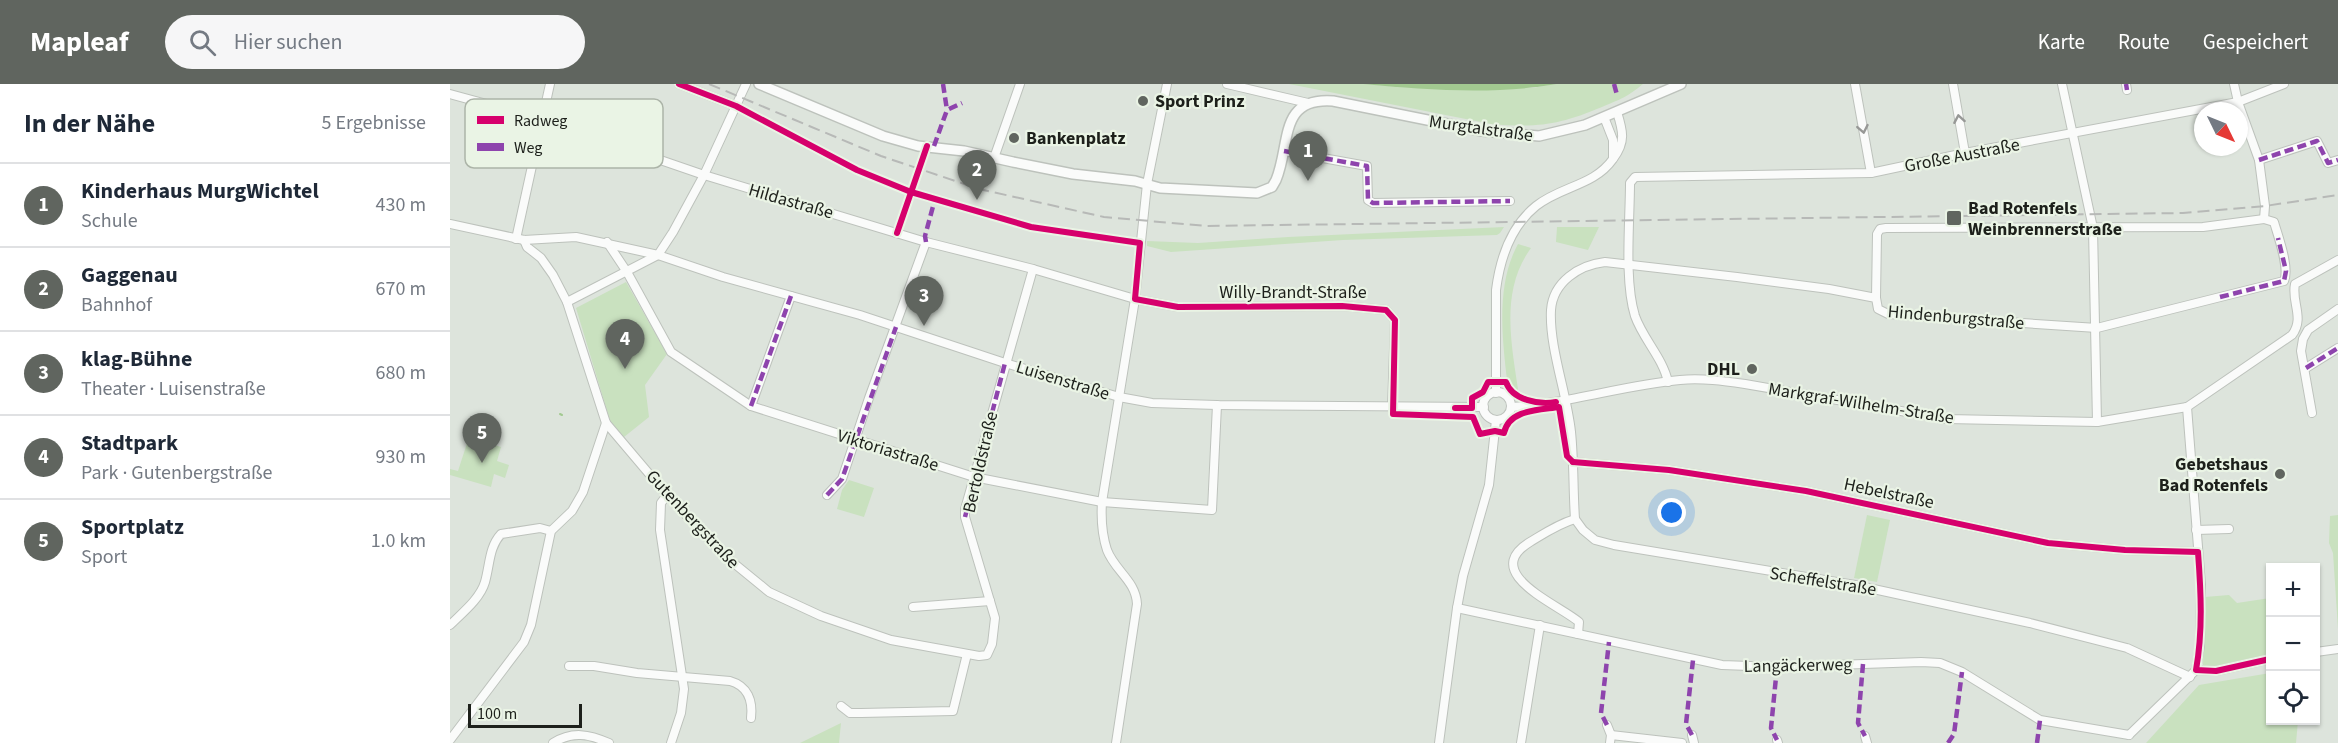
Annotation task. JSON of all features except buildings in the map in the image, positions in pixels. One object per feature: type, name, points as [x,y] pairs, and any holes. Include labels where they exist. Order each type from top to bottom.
[{"type":"street","points":[[546,99],[550,84]]},
{"type":"street","points":[[679,84],[736,106]]},
{"type":"street","points":[[567,302],[658,255],[704,175],[746,84]]},
{"type":"street","points":[[759,84],[894,140],[918,146],[964,151],[1073,174],[1147,184],[1160,188],[1257,193],[1272,187],[1276,180],[1294,114],[1308,102]]},
{"type":"street","points":[[994,158],[1020,84]]},
{"type":"street","points":[[1116,743],[1137,593],[1108,551],[1102,522],[1102,502],[1136,299],[1147,184],[1167,84]]},
{"type":"street","points":[[1227,84],[1308,102]]},
{"type":"street","name":"Murgtalstraße","points":[[1308,102],[1333,101],[1403,117],[1516,135],[1555,134],[1617,112],[1681,84]]},
{"type":"street","points":[[1855,84],[1871,173]]},
{"type":"street","points":[[1953,84],[1965,153]]},
{"type":"street","points":[[2062,84],[2093,228],[2097,328],[2097,422]]},
{"type":"street","points":[[2234,84],[2238,102]]},
{"type":"street","name":"Große Austraße","points":[[2238,102],[2284,84]]},
{"type":"street","name":"Hildastraße","points":[[450,94],[468,99]]},
{"type":"street","name":"Große Austraße","points":[[1630,265],[1629,183],[1635,177],[1871,173],[2194,110]]},
{"type":"street","points":[[1496,393],[1496,290],[1501,260],[1507,245],[1517,226],[1538,205],[1555,194],[1602,173],[1622,144],[1623,138],[1617,112]]},
{"type":"street","points":[[1604,117],[1613,140],[1613,159]]},
{"type":"street","points":[[1876,298],[1877,234],[1880,229],[2203,227],[2264,219],[2265,206],[2259,160],[2248,130]]},
{"type":"street","points":[[2259,160],[2317,141],[2328,163],[2338,160]]},
{"type":"street","points":[[1284,150],[1363,163],[1369,172],[1368,200],[1373,203],[1510,201]]},
{"type":"street","name":"Hildastraße","points":[[663,161],[926,242],[1033,269],[1136,299]]},
{"type":"street","points":[[520,239],[532,168]]},
{"type":"street","name":"Hindenburgstraße","points":[[1566,401],[1551,310],[1556,294],[1570,276],[1588,266],[1605,262],[1806,286],[1876,298],[1878,309],[1888,314],[2097,328],[2284,281],[2286,277],[2274,222],[2264,219]]},
{"type":"street","name":"Luisenstraße","points":[[450,224],[520,239],[576,237],[658,255],[723,277],[896,327],[1005,363],[1119,397],[1152,403],[1484,407]]},
{"type":"street","name":"Gutenbergstraße","points":[[520,239],[541,258],[567,302],[606,423],[667,495],[725,556],[769,592],[821,616],[891,640],[979,656],[987,655]]},
{"type":"street","name":"Viktoriastraße","points":[[607,242],[627,272],[671,352],[751,406],[974,477],[1102,502],[1212,510],[1217,405]]},
{"type":"street","points":[[827,495],[842,479],[926,242]]},
{"type":"street","name":"Markgraf-Wilhelm-Straße","points":[[1511,407],[1566,401],[1682,380],[1722,381],[1947,419],[2097,422],[2187,407],[2292,335],[2299,322],[2295,284],[2338,260]]},
{"type":"street","points":[[1630,265],[1630,295],[1635,314],[1640,329],[1665,369],[1668,382]]},
{"type":"street","name":"Bertoldstraße","points":[[987,655],[991,649],[995,618],[964,516],[1033,269]]},
{"type":"street","points":[[751,406],[791,296]]},
{"type":"street","name":"Willy-Brandt-Straße","points":[[1136,299],[1178,307],[1342,306],[1386,310],[1395,320],[1392,407]]},
{"type":"street","points":[[2312,413],[2306,368],[2301,351],[2303,339],[2308,330],[2338,309]]},
{"type":"street","points":[[2306,368],[2338,348]]},
{"type":"street","points":[[1496,393],[1507,396],[1511,407],[1506,417],[1496,420],[1488,416],[1484,407],[1487,398],[1496,393]]},
{"type":"street","points":[[1566,401],[1573,462],[1575,519],[1555,527],[1523,546],[1515,552],[1512,562],[1523,584],[1579,622],[1578,634]]},
{"type":"street","points":[[2129,739],[2196,670],[2200,646],[2201,585],[2187,407]]},
{"type":"street","points":[[1438,743],[1463,576],[1490,484],[1496,420]]},
{"type":"street","points":[[450,740],[524,642],[531,625],[551,531],[572,511],[583,492],[606,423]]},
{"type":"street","name":"Hebelstraße","points":[[1573,462],[1669,470],[1806,491],[2048,543],[2125,550],[2198,552]]},
{"type":"street","points":[[667,495],[661,502],[660,530],[684,688],[681,713],[671,743]]},
{"type":"street","name":"Scheffelstraße","points":[[1575,519],[1582,530],[1594,540],[1614,546],[1849,584],[2030,622],[2127,648],[2190,677]]},
{"type":"street","points":[[450,625],[470,605],[484,584],[493,543],[501,534],[540,528],[551,531]]},
{"type":"street","points":[[2196,530],[2229,529]]},
{"type":"street","points":[[913,608],[990,601]]},
{"type":"street","name":"Langäckerweg","points":[[1457,608],[1722,665],[1777,667],[1940,663],[1962,672],[2040,720],[2129,739]]},
{"type":"street","points":[[1521,743],[1540,626]]},
{"type":"street","points":[[2320,651],[2338,649]]},
{"type":"street","points":[[842,706],[850,713],[953,711],[967,654]]},
{"type":"street","points":[[2196,670],[2216,671],[2266,660]]},
{"type":"street","points":[[569,666],[594,666],[637,673],[730,681],[741,686],[749,695],[751,718]]},
{"type":"street","points":[[1607,725],[1610,739],[1682,743]]},
{"type":"street","points":[[553,743],[567,735],[580,734],[609,743]]},
{"type":"shaded area","points":[[1289,84],[1363,84],[1414,88],[1532,88],[1557,84],[1643,84],[1619,100],[1573,118],[1548,124],[1522,126],[1491,124]]},
{"type":"shaded area","points":[[1363,84],[1557,84],[1509,89],[1436,90]]},
{"type":"shaded area","points":[[1504,227],[1497,235],[1343,240],[1171,252],[1147,246],[1147,241],[1198,243]]},
{"type":"shaded area","points":[[1557,227],[1599,227],[1588,250],[1556,242]]},
{"type":"shaded area","points":[[1518,244],[1531,248],[1521,265],[1511,301],[1511,339],[1519,396],[1509,387],[1507,380],[1502,328],[1506,276]]},
{"type":"shaded area","points":[[626,282],[667,354],[645,385],[649,417],[624,437],[611,424],[576,308]]},
{"type":"shaded area","points":[[469,437],[501,447],[497,461],[509,465],[505,478],[494,474],[491,487],[450,475],[450,469],[458,471]]},
{"type":"shaded area","points":[[849,480],[874,488],[864,517],[837,509],[842,490]]},
{"type":"shaded area","points":[[1867,515],[1890,520],[1877,582],[1854,578]]},
{"type":"shaded area","points":[[2338,515],[2338,629],[2333,553],[2329,543],[2330,516]]},
{"type":"shaded area","points":[[2229,595],[2237,603],[2266,599],[2266,656],[2216,668],[2206,668],[2203,665],[2205,597]]},
{"type":"shaded area","points":[[2266,674],[2266,725],[2298,725],[2296,743],[2146,743],[2199,685]]},
{"type":"shaded area","points":[[841,723],[839,743],[800,743]]},
{"type":"railway","points":[[709,84],[881,156],[979,189],[1104,217],[1206,226],[2183,213],[2265,206],[2338,195]]},
{"type":"marked path","points":[[943,84],[947,110]]},
{"type":"marked path","points":[[1614,84],[1617,95]]},
{"type":"marked path","points":[[2126,84],[2127,90]]},
{"type":"marked path","points":[[934,146],[947,110],[962,103]]},
{"type":"marked path","points":[[2259,160],[2317,141],[2328,163],[2338,160]]},
{"type":"marked path","points":[[1284,151],[1367,166],[1368,200],[1373,203],[1510,201]]},
{"type":"marked path","points":[[926,242],[925,236],[935,199]]},
{"type":"marked path","points":[[2220,297],[2284,281],[2286,271],[2278,238]]},
{"type":"marked path","points":[[751,406],[791,296]]},
{"type":"marked path","points":[[827,495],[842,479],[896,327]]},
{"type":"marked path","points":[[2306,368],[2338,348]]},
{"type":"marked path","points":[[965,517],[1005,363]]},
{"type":"marked path","points":[[1607,725],[1601,713],[1609,642]]},
{"type":"marked path","points":[[1692,735],[1686,724],[1693,660]]},
{"type":"marked path","points":[[1863,664],[1858,723],[1865,736]]},
{"type":"marked path","points":[[1777,667],[1771,728],[1777,740]]},
{"type":"marked path","points":[[1948,743],[1954,734],[1962,672]]},
{"type":"marked path","points":[[2037,743],[2040,720]]},
{"type":"cycle path","points":[[679,84],[736,106],[857,170],[911,192],[1031,227],[1140,243],[1135,299],[1178,307],[1342,306],[1386,310],[1395,320],[1393,414],[1473,417],[1480,434],[1495,431],[1504,433],[1507,425],[1519,415],[1559,407],[1567,456],[1573,462]]},
{"type":"cycle path","points":[[897,233],[927,146]]},
{"type":"cycle path","points":[[1455,408],[1472,408],[1472,398],[1483,392],[1488,382],[1506,382],[1514,393],[1527,400],[1542,403],[1556,402]]},
{"type":"cycle path","points":[[1573,462],[1669,470],[1806,491],[2048,543],[2125,550],[2198,552],[2201,611],[2196,670],[2216,671],[2266,660]]},
{"type":"place","name":"Sport Prinz","points":[[1143,101]]},
{"type":"place","name":"Bankenplatz","points":[[1014,138]]},
{"type":"place","name":"Kinderhaus MurgWichtel","points":[[1308,181]]},
{"type":"place","name":"Gaggenau","points":[[977,200]]},
{"type":"place","name":"Bad Rotenfels Weinbrennerstraße","points":[[1954,218]]},
{"type":"place","name":"klag-Bühne","points":[[924,326]]},
{"type":"place","name":"Stadtpark","points":[[625,369]]},
{"type":"place","name":"DHL","points":[[1752,369]]},
{"type":"place","name":"Sportplatz","points":[[482,463]]},
{"type":"place","name":"Gebetshaus Bad Rotenfels","points":[[2280,474]]}]
